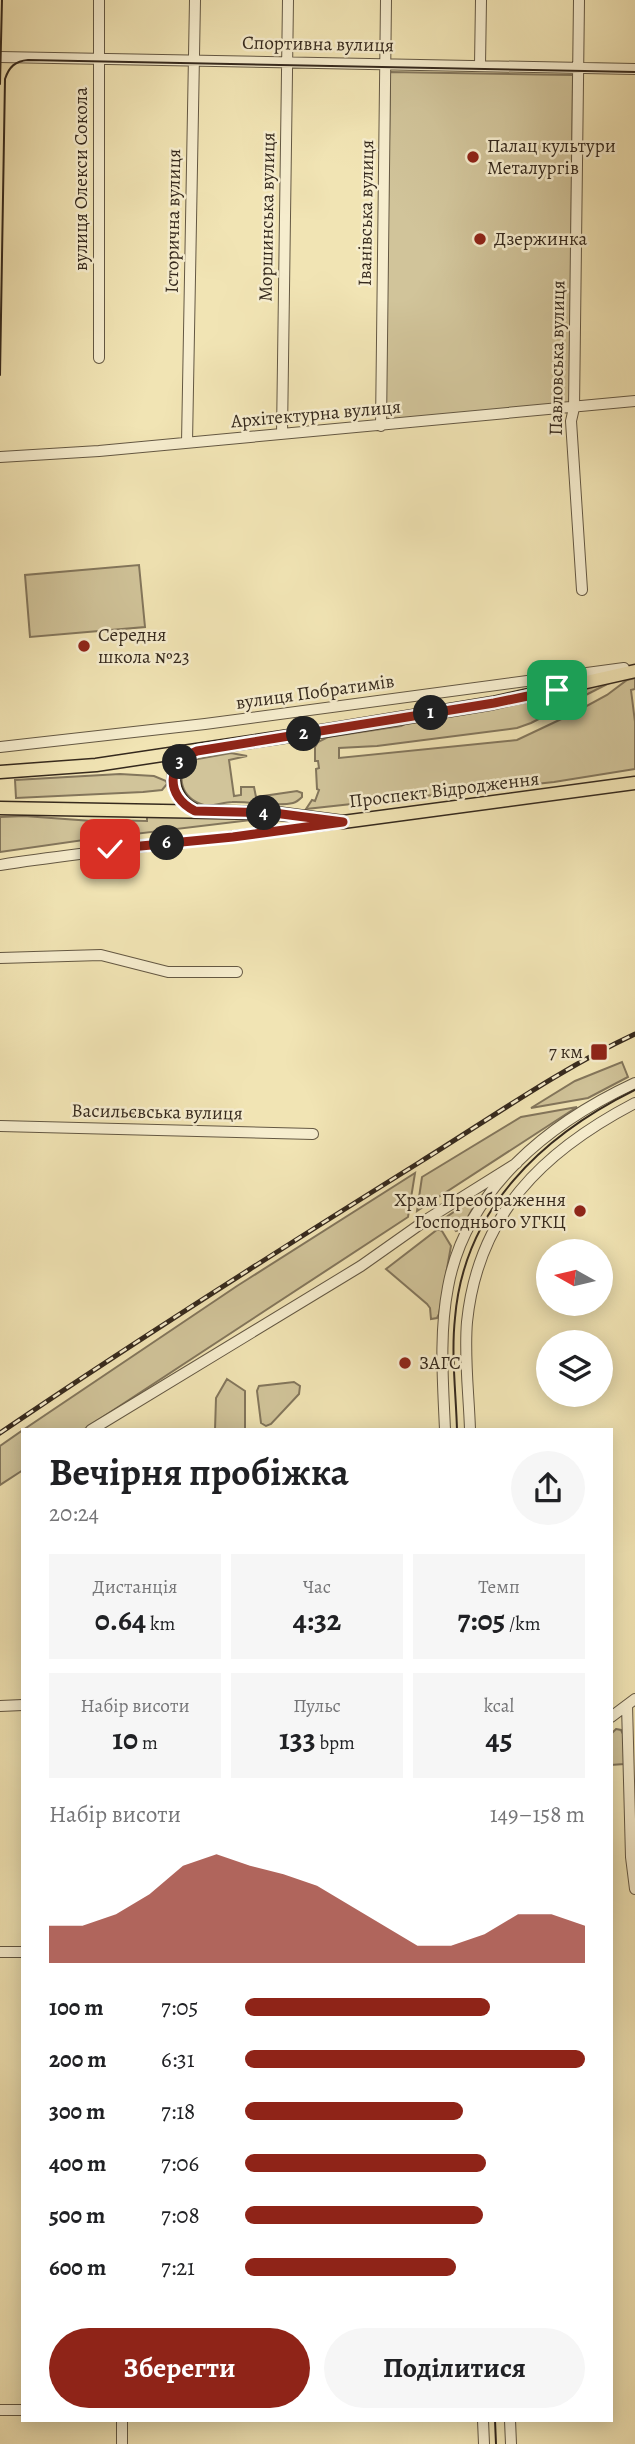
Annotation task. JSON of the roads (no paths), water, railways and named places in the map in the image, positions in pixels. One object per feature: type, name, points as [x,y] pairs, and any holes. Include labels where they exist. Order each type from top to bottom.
[{"type":"main road","points":[[3,772],[96,765],[197,751],[494,703],[635,669]]},
{"type":"main road","points":[[195,811],[179,799],[173,780],[180,761],[197,751]]},
{"type":"main road","name":"Проспект Відродження","points":[[3,808],[274,813],[343,822],[635,783]]},
{"type":"street","name":"вулиця Олекси Сокола","points":[[99,0],[99,358]]},
{"type":"street","name":"Історична вулиця","points":[[187,443],[195,0]]},
{"type":"street","name":"Моршинська вулиця","points":[[282,434],[288,0]]},
{"type":"street","name":"Іванівська вулиця","points":[[381,426],[386,0]]},
{"type":"street","points":[[480,65],[481,0]]},
{"type":"street","name":"Павловська вулиця","points":[[579,0],[574,408],[571,421],[582,590]]},
{"type":"street","name":"Спортивна вулиця","points":[[0,57],[635,69]]},
{"type":"street","name":"Архітектурна вулиця","points":[[0,457],[381,426],[635,401]]},
{"type":"street","name":"вулиця Побратимів","points":[[0,747],[205,724],[635,669]]},
{"type":"street","points":[[0,865],[110,849],[233,837],[343,822]]},
{"type":"street","points":[[0,958],[101,955],[168,972],[237,972]]},
{"type":"street","points":[[445,1428],[442,1338],[447,1287],[454,1261],[476,1213],[490,1192],[545,1136],[635,1083]]},
{"type":"street","points":[[471,1428],[467,1325],[480,1258],[493,1232],[516,1197],[547,1160],[609,1117],[635,1103]]},
{"type":"street","name":"Васильєвська вулиця","points":[[0,1126],[313,1134]]},
{"type":"street","points":[[94,1428],[361,1266],[429,1218],[517,1163]]},
{"type":"street","points":[[613,1716],[631,1702]]},
{"type":"street","points":[[631,1702],[631,1845],[635,1889]]},
{"type":"street","points":[[0,1706],[21,1705]]},
{"type":"street","points":[[0,1952],[21,1952]]},
{"type":"street","points":[[0,2410],[21,2410]]},
{"type":"street","points":[[122,2422],[122,2444]]},
{"type":"street","points":[[483,2422],[484,2444]]},
{"type":"street","points":[[510,2422],[511,2444]]},
{"type":"tram line","points":[[0,84],[2,0]]},
{"type":"tram line","points":[[0,375],[5,79],[16,63],[28,60],[635,72]]},
{"type":"tram line","points":[[457,1428],[455,1318],[462,1279],[474,1243],[491,1210],[514,1180],[540,1154],[569,1130],[635,1090]]},
{"type":"tram line","points":[[495,2422],[496,2444]]},
{"type":"railway","points":[[0,1433],[209,1295],[526,1095],[635,1034]]},
{"type":"place","name":"Палац культури Металургів","points":[[473,157]]},
{"type":"place","name":"Дзержинка","points":[[480,239]]},
{"type":"place","name":"Середня школа №23","points":[[84,646]]},
{"type":"place","name":"7 км","points":[[599,1052]]},
{"type":"place","name":"Храм Преображення Господнього УГКЦ","points":[[580,1211]]},
{"type":"place","name":"ЗАГС","points":[[405,1363]]}]
